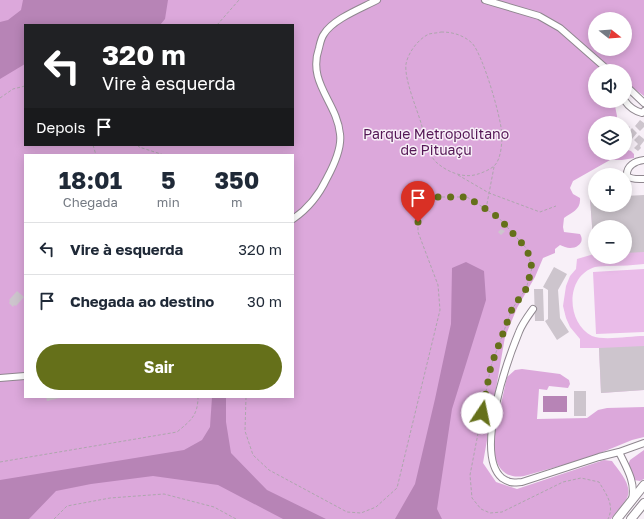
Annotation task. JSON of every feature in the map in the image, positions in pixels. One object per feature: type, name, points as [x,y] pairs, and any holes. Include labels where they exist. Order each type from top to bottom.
[{"type":"main road","points":[[617,519],[644,484]]},
{"type":"main road","points":[[631,519],[644,502]]},
{"type":"lane","points":[[294,218],[304,212],[318,195],[329,175],[340,146],[338,123],[331,105],[318,80],[316,67],[317,53],[323,34],[342,19],[377,0]]},
{"type":"lane","points":[[485,0],[538,16],[555,25],[601,64]]},
{"type":"lane","points":[[632,92],[644,103]]},
{"type":"lane","points":[[632,108],[642,113],[644,111]]},
{"type":"lane","points":[[644,160],[630,166],[627,171],[627,176],[629,178],[644,179]]},
{"type":"lane","points":[[533,309],[520,330],[500,386],[490,442],[491,457],[496,471],[506,481],[522,482],[644,443]]},
{"type":"lane","points":[[0,378],[24,376]]},
{"type":"lane","points":[[619,452],[633,483],[634,492],[632,499]]},
{"type":"lane","points":[[633,483],[644,484]]},
{"type":"path","points":[[218,24],[240,0]]},
{"type":"path","points":[[486,209],[489,193],[494,166],[501,152],[502,133],[485,67],[472,44],[462,36],[452,32],[430,34],[422,38],[410,54],[406,65],[408,80],[431,155],[435,162],[489,193],[540,212],[556,206]]},
{"type":"path","points":[[0,98],[13,89],[24,86]]},
{"type":"path","points":[[138,146],[161,154]]},
{"type":"path","points":[[457,174],[469,176],[478,174],[494,166]]},
{"type":"path","points":[[246,398],[245,431],[253,455],[269,470],[346,512],[361,513],[376,507],[397,488],[440,310],[438,285],[418,232],[418,211],[429,197],[467,197],[498,217],[527,249],[532,268],[526,289],[512,309],[491,366],[470,475],[472,498],[481,509],[485,511],[490,513],[502,512],[563,482],[581,478],[599,482],[610,502],[610,514],[608,519]]},
{"type":"path","points":[[0,462],[177,432],[192,420],[198,404],[198,398]]},
{"type":"path","points":[[54,519],[67,506],[110,498],[164,494],[214,507],[236,519]]},
{"type":"shaded area","points":[[23,0],[168,0],[165,19],[161,24],[24,24],[24,65],[0,79],[0,22],[8,20],[21,10]]},
{"type":"shaded area","points":[[644,195],[644,264],[601,266],[585,272],[578,280],[574,289],[572,300],[577,321],[583,330],[592,336],[610,338],[644,336],[644,390],[601,393],[599,348],[580,348],[580,339],[570,327],[566,318],[563,306],[566,286],[570,276],[576,269],[577,259],[588,256],[588,264],[632,264],[632,220],[592,220],[591,212],[632,212],[632,201]]},
{"type":"shaded area","points":[[466,262],[484,271],[486,300],[452,409],[437,509],[442,519],[395,519],[415,484],[435,399],[451,324],[452,268]]},
{"type":"shaded area","points":[[644,269],[644,332],[596,334],[593,272]]},
{"type":"shaded area","points":[[543,396],[567,396],[567,412],[543,412]]},
{"type":"shaded area","points":[[212,398],[226,398],[226,422],[231,453],[267,490],[326,519],[283,519],[218,485],[153,476],[91,484],[56,491],[29,519],[0,519],[0,480],[184,450],[202,440],[210,427]]},
{"type":"green space","name":"Parque Metropolitano de Pituaçu","points":[[0,0],[644,0],[644,96],[632,87],[632,64],[588,64],[588,108],[615,108],[617,116],[588,116],[588,160],[610,160],[596,168],[588,168],[588,172],[573,181],[570,188],[573,194],[580,198],[580,202],[575,210],[564,218],[563,227],[564,232],[580,234],[582,240],[578,246],[573,248],[560,245],[555,249],[555,253],[543,258],[535,277],[517,308],[505,337],[483,463],[496,482],[517,489],[604,460],[612,461],[628,486],[628,495],[611,519],[0,519]]},
{"type":"green space","name":"Parque Metropolitano de Pituaçu","points":[[632,152],[634,154],[634,158],[632,158]]},
{"type":"green space","points":[[522,369],[560,374],[569,380],[570,384],[568,388],[549,386],[547,390],[539,389],[537,419],[587,418],[598,410],[607,408],[644,407],[644,437],[632,440],[588,458],[524,476],[509,475],[504,472],[497,462],[493,440],[507,377],[515,370]]},
{"type":"green space","points":[[644,450],[644,479],[640,481],[634,480],[628,465],[630,460]]},
{"type":"building","points":[[640,120],[644,123],[644,127],[640,131],[635,126]]},
{"type":"building","points":[[632,128],[637,133],[632,139]]},
{"type":"building","points":[[639,135],[644,139],[644,141],[638,151],[634,148],[638,144],[634,140]]},
{"type":"building","points":[[644,195],[644,252],[632,253],[632,220],[592,220],[591,212],[632,212],[632,196]]},
{"type":"building","points":[[501,229],[505,231],[501,235],[498,232]]},
{"type":"building","points":[[554,267],[567,274],[558,290],[560,318],[569,332],[557,340],[545,321],[548,319],[548,290],[543,287]]},
{"type":"building","points":[[534,289],[543,289],[544,321],[535,321]]},
{"type":"building","points":[[17,291],[24,297],[16,306],[14,305],[13,307],[9,303],[9,300]]},
{"type":"building","points":[[644,346],[644,390],[601,393],[599,348]]},
{"type":"building","points":[[574,391],[586,391],[586,416],[574,416]]},
{"type":"building","points":[[46,398],[60,398],[47,401]]},
{"type":"route","points":[[418,222],[418,211],[429,197],[467,197],[498,217],[527,249],[532,268],[526,289],[512,309],[491,366],[482,413]]}]
